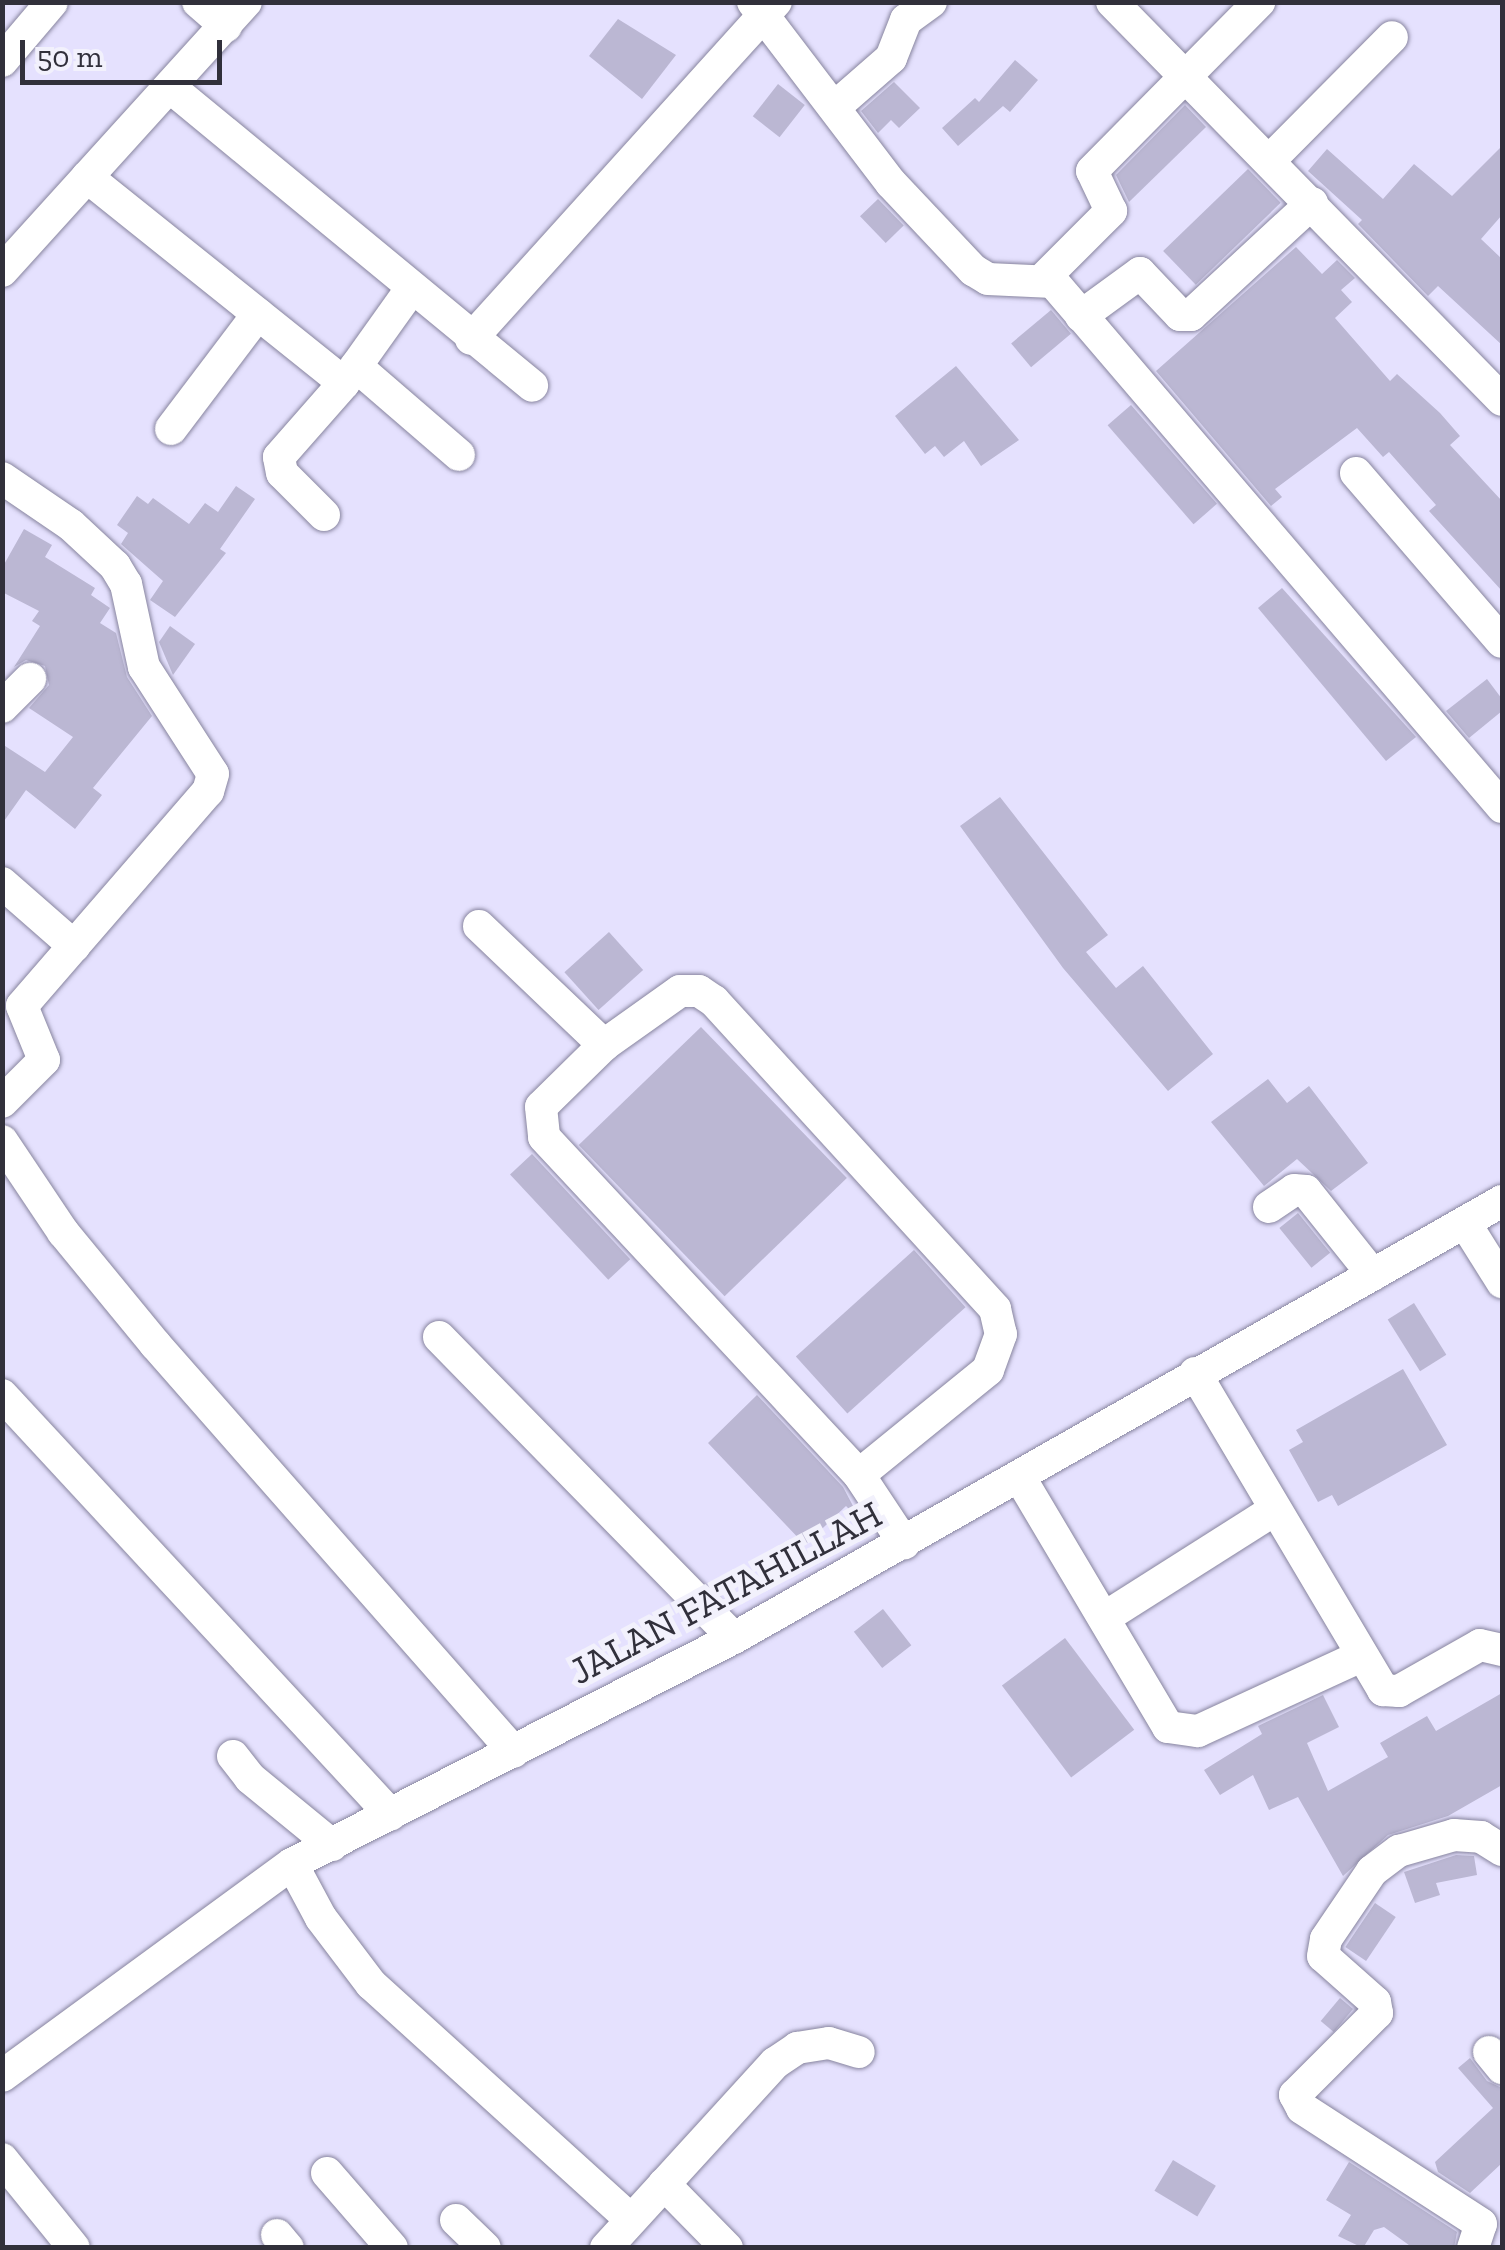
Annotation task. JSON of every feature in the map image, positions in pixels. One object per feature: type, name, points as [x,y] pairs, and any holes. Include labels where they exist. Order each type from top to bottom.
[{"type":"street","points":[[5,54],[52,2]]},
{"type":"street","points":[[2,270],[236,14],[198,2]]},
{"type":"street","points":[[836,106],[891,58],[906,20],[931,2]]},
{"type":"street","points":[[1112,2],[1502,400]]},
{"type":"street","points":[[471,339],[764,6],[890,183],[972,270],[1006,281],[1044,278],[1111,211],[1092,171],[1259,2]]},
{"type":"street","points":[[1270,160],[1392,38]]},
{"type":"street","points":[[171,88],[532,386]]},
{"type":"street","points":[[87,177],[258,314],[459,455]]},
{"type":"street","points":[[1081,316],[1140,274],[1180,315],[1191,316],[1312,203]]},
{"type":"street","points":[[1044,278],[1081,316],[1502,808]]},
{"type":"street","points":[[324,514],[282,473],[279,456],[350,375],[411,289]]},
{"type":"street","points":[[171,428],[258,314]]},
{"type":"street","points":[[1356,474],[1502,642]]},
{"type":"street","points":[[2,478],[71,526],[114,566],[126,584],[144,666],[213,774],[208,792],[22,1006],[44,1060],[2,1102]]},
{"type":"street","points":[[2,708],[30,679]]},
{"type":"street","points":[[2,883],[74,946]]},
{"type":"street","points":[[479,926],[604,1044]]},
{"type":"street","points":[[860,1475],[988,1370],[1002,1334],[996,1309],[714,1001],[699,991],[680,991],[604,1044],[541,1107],[544,1137],[860,1475],[904,1543]]},
{"type":"street","points":[[2,1141],[63,1232],[155,1344],[514,1752]]},
{"type":"street","points":[[1269,1208],[1294,1190],[1306,1191],[1373,1275]]},
{"type":"street","name":"JALAN FATAHILLAH","points":[[2,2076],[292,1864],[734,1638],[1502,1201]]},
{"type":"street","points":[[1465,1223],[1502,1282]]},
{"type":"street","points":[[439,1337],[734,1638]]},
{"type":"street","points":[[1195,1374],[1358,1657],[1383,1690],[1399,1692],[1480,1645],[1502,1650]]},
{"type":"street","points":[[2,1394],[391,1815]]},
{"type":"street","points":[[1020,1476],[1168,1727],[1182,1733],[1358,1657]]},
{"type":"street","points":[[1104,1618],[1274,1510]]},
{"type":"street","points":[[233,1756],[250,1778],[332,1845]]},
{"type":"street","points":[[1473,2248],[1481,2224],[1302,2108],[1295,2095],[1377,2012],[1375,2002],[1324,1960],[1322,1948],[1378,1863],[1454,1835],[1481,1837],[1502,1850]]},
{"type":"street","points":[[292,1864],[321,1918],[371,1984],[630,2219]]},
{"type":"street","points":[[606,2248],[775,2062],[797,2048],[829,2043],[859,2052]]},
{"type":"street","points":[[2,2160],[74,2248]]},
{"type":"street","points":[[327,2173],[392,2248]]},
{"type":"street","points":[[664,2184],[727,2248]]},
{"type":"street","points":[[456,2220],[485,2248]]},
{"type":"building","points":[[618,19],[676,55],[642,99],[589,56]]},
{"type":"building","points":[[1015,60],[1038,80],[1010,112],[1003,106],[958,146],[942,128],[975,98],[979,102]]},
{"type":"building","points":[[894,82],[920,108],[899,128],[891,120],[878,133],[861,111]]},
{"type":"building","points":[[778,84],[805,105],[780,137],[753,116]]},
{"type":"building","points":[[1185,105],[1206,127],[1129,202],[1116,175]]},
{"type":"building","points":[[1502,146],[1502,215],[1481,239],[1502,259],[1502,345],[1438,286],[1428,296],[1358,224],[1362,220],[1308,171],[1327,149],[1383,199],[1414,164],[1452,196]]},
{"type":"building","points":[[1248,169],[1281,203],[1196,285],[1163,251]]},
{"type":"building","points":[[878,199],[904,226],[886,243],[860,216]]},
{"type":"building","points":[[1296,247],[1322,274],[1337,260],[1355,278],[1341,290],[1352,302],[1335,318],[1390,381],[1397,374],[1440,413],[1460,436],[1450,445],[1502,501],[1502,591],[1429,511],[1436,505],[1389,452],[1383,457],[1357,428],[1275,489],[1282,497],[1271,506],[1156,371]]},
{"type":"building","points":[[1051,310],[1071,334],[1031,367],[1011,343]]},
{"type":"building","points":[[956,366],[1019,440],[981,466],[964,441],[944,457],[935,446],[925,454],[895,416]]},
{"type":"building","points":[[1131,405],[1217,504],[1194,524],[1108,425]]},
{"type":"building","points":[[236,486],[255,499],[220,549],[226,553],[175,617],[150,600],[163,581],[121,544],[128,533],[117,525],[137,496],[148,504],[153,498],[189,524],[205,503],[218,512]]},
{"type":"building","points":[[24,529],[52,545],[45,557],[95,588],[91,595],[110,608],[100,623],[116,633],[127,677],[152,716],[93,788],[102,795],[75,829],[26,790],[2,824],[2,744],[45,772],[73,737],[29,708],[49,685],[45,666],[26,660],[14,667],[40,626],[32,621],[39,611],[2,592],[2,568]]},
{"type":"building","points":[[1282,588],[1416,737],[1386,761],[1258,608]]},
{"type":"building","points":[[170,626],[195,644],[173,675],[159,642]]},
{"type":"building","points":[[1487,679],[1502,699],[1502,711],[1469,738],[1446,711]]},
{"type":"building","points":[[1000,797],[1108,935],[1086,952],[1116,988],[1143,966],[1213,1054],[1168,1091],[1063,968],[960,826]]},
{"type":"building","points":[[609,932],[643,970],[599,1010],[564,972]]},
{"type":"building","points":[[701,1027],[847,1178],[725,1296],[579,1145]]},
{"type":"building","points":[[1268,1079],[1287,1103],[1309,1086],[1368,1163],[1331,1191],[1297,1159],[1264,1186],[1211,1122]]},
{"type":"building","points":[[532,1154],[630,1259],[608,1280],[510,1174]]},
{"type":"building","points":[[1298,1213],[1330,1253],[1311,1268],[1279,1228]]},
{"type":"building","points":[[914,1250],[966,1307],[847,1414],[796,1356]]},
{"type":"building","points":[[1414,1303],[1446,1355],[1420,1371],[1388,1319]]},
{"type":"building","points":[[1403,1369],[1447,1445],[1338,1506],[1332,1495],[1318,1502],[1289,1450],[1303,1442],[1296,1430]]},
{"type":"building","points":[[757,1395],[843,1487],[861,1521],[846,1506],[805,1545],[708,1443]]},
{"type":"building","points":[[883,1609],[911,1645],[882,1668],[854,1632]]},
{"type":"building","points":[[1065,1638],[1134,1730],[1071,1777],[1002,1686]]},
{"type":"building","points":[[1502,1693],[1502,1785],[1448,1816],[1388,1835],[1343,1876],[1298,1797],[1269,1810],[1253,1775],[1220,1795],[1204,1770],[1262,1734],[1258,1726],[1323,1695],[1339,1727],[1307,1743],[1328,1791],[1388,1757],[1380,1743],[1427,1716],[1436,1731]]},
{"type":"building","points":[[1456,1855],[1474,1856],[1477,1875],[1436,1883],[1440,1895],[1415,1903],[1404,1872]]},
{"type":"building","points":[[1375,1903],[1396,1917],[1366,1961],[1345,1947]]},
{"type":"building","points":[[1340,1998],[1353,2009],[1334,2032],[1321,2021]]},
{"type":"building","points":[[1470,2058],[1487,2081],[1502,2088],[1502,2163],[1470,2193],[1438,2172],[1435,2162],[1493,2108],[1458,2068]]},
{"type":"building","points":[[1173,2160],[1216,2186],[1197,2217],[1154,2191]]},
{"type":"building","points":[[1349,2162],[1457,2232],[1454,2248],[1413,2248],[1384,2227],[1374,2230],[1363,2248],[1338,2236],[1351,2215],[1326,2200]]}]
